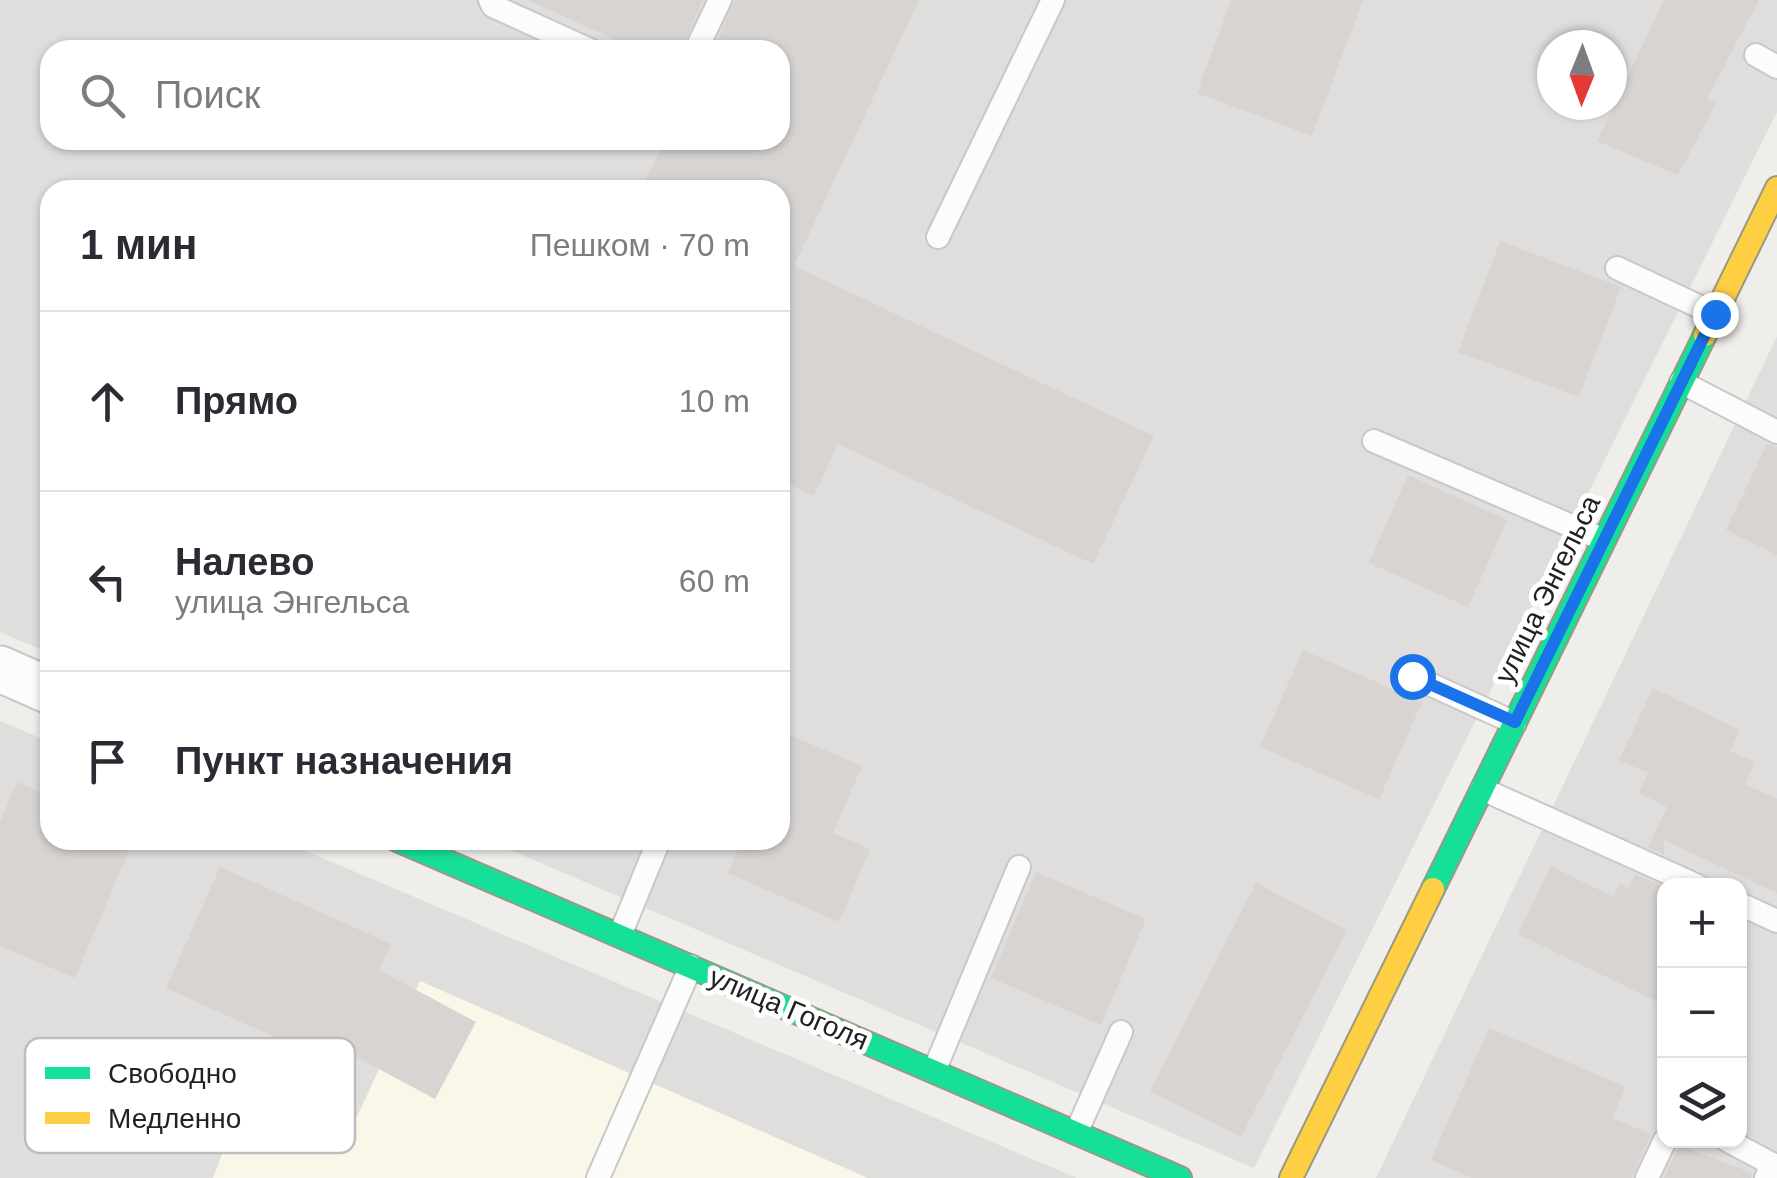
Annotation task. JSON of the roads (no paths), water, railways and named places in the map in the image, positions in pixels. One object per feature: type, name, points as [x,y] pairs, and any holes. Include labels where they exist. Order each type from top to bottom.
[{"type":"street","name":"улица Энгельса","points":[[1291,1178],[1777,188]]},
{"type":"street","points":[[0,669],[40,687]]},
{"type":"street","name":"улица Гоголя","points":[[421,850],[1180,1178]]},
{"type":"lane","points":[[490,0],[493,6],[568,40]]},
{"type":"lane","points":[[701,40],[720,0]]},
{"type":"lane","points":[[938,237],[1052,0]]},
{"type":"lane","points":[[1618,268],[1715,314]]},
{"type":"lane","points":[[1682,382],[1777,432]]},
{"type":"lane","points":[[1374,441],[1604,540]]},
{"type":"lane","points":[[1412,676],[1515,722]]},
{"type":"lane","points":[[1482,789],[1680,878]]},
{"type":"lane","points":[[620,935],[654,850]]},
{"type":"lane","points":[[934,1071],[1019,867]]},
{"type":"lane","points":[[1747,907],[1777,921]]},
{"type":"lane","points":[[598,1178],[691,966]]},
{"type":"lane","points":[[1076,1133],[1121,1032]]},
{"type":"lane","points":[[1647,1178],[1661,1148]]},
{"type":"lane","points":[[1742,1148],[1772,1164],[1766,1178]]}]
